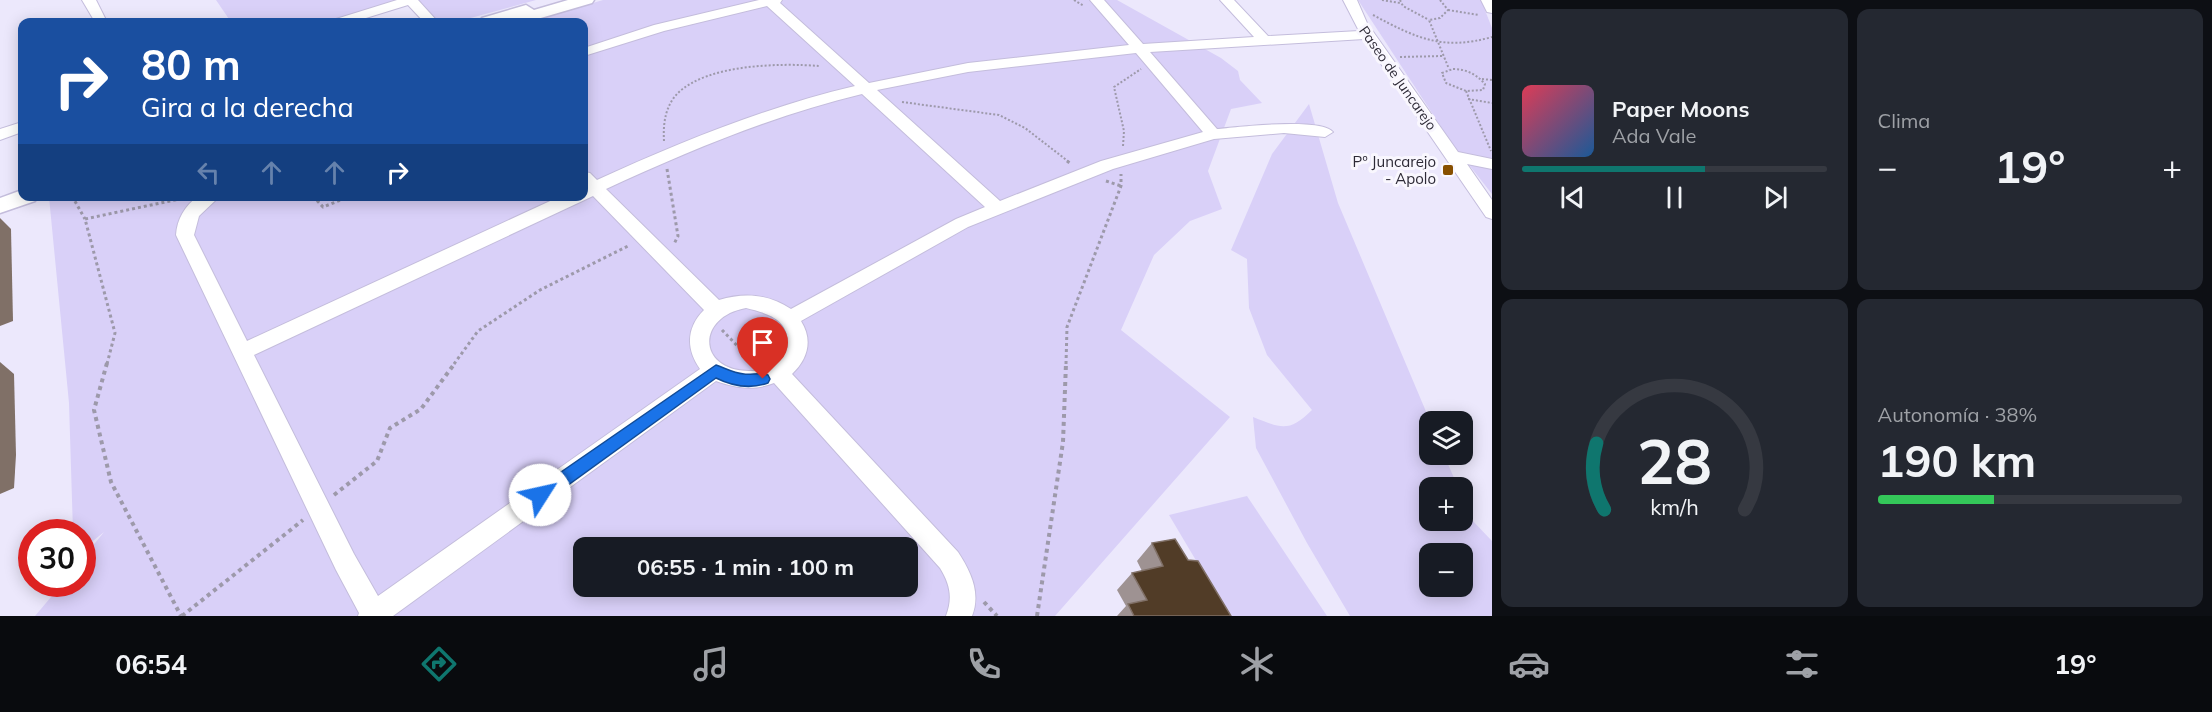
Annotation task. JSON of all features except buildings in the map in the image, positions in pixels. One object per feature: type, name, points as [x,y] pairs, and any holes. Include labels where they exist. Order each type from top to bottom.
[{"type":"street","points":[[89,0],[98,18]]},
{"type":"street","points":[[354,18],[410,0],[427,18]]},
{"type":"street","points":[[501,18],[560,0]]},
{"type":"street","points":[[525,18],[586,0]]},
{"type":"street","points":[[1227,0],[1265,41]]},
{"type":"street","points":[[1486,12],[1488,0]]},
{"type":"street","points":[[588,51],[658,28],[772,1],[997,208]]},
{"type":"street","points":[[1090,3],[1140,49],[1213,134]]},
{"type":"street","name":"Paseo de Juncarejo","points":[[1352,5],[1382,56],[1492,213]]},
{"type":"street","points":[[588,186],[750,123],[836,95],[931,75],[1055,56],[1368,34]]},
{"type":"street","points":[[0,135],[18,128]]},
{"type":"street","points":[[790,318],[962,223],[1107,165],[1213,134],[1284,129],[1325,132]]},
{"type":"street","points":[[1451,156],[1492,164]]},
{"type":"street","points":[[588,187],[719,319]]},
{"type":"street","points":[[0,196],[18,189]]},
{"type":"street","points":[[0,206],[18,200]]},
{"type":"street","points":[[205,201],[193,210],[186,221],[185,235],[373,615],[716,370]]},
{"type":"street","points":[[242,352],[566,201]]},
{"type":"street","points":[[762,302],[776,307],[790,318],[796,326],[800,339],[798,352],[790,364],[778,373],[763,379],[746,380],[728,377],[703,358],[698,345],[702,326],[719,319],[730,303],[762,302]]},
{"type":"street","points":[[778,373],[949,560],[958,573],[963,589],[964,605],[959,616]]},
{"type":"path","points":[[1074,0],[1090,3]]},
{"type":"path","points":[[1382,0],[1400,1],[1429,20],[1445,16],[1448,10]]},
{"type":"path","points":[[1440,0],[1448,10],[1486,12]]},
{"type":"path","points":[[1352,5],[1405,33],[1436,43],[1481,41],[1492,37]]},
{"type":"path","points":[[1429,20],[1436,43],[1449,69]]},
{"type":"path","points":[[1382,56],[1442,56]]},
{"type":"path","points":[[664,142],[663,123],[667,111],[677,94],[688,84],[766,64],[824,67]]},
{"type":"path","points":[[1123,153],[1124,130],[1114,87],[1146,66]]},
{"type":"path","points":[[1480,78],[1485,84],[1483,90],[1466,91],[1446,82],[1442,73],[1449,69],[1464,71],[1492,80]]},
{"type":"path","points":[[1466,91],[1492,153]]},
{"type":"path","points":[[1468,99],[1492,103]]},
{"type":"path","points":[[900,101],[999,115],[1025,128],[1080,171]]},
{"type":"path","points":[[666,163],[678,236],[671,251]]},
{"type":"path","points":[[1037,616],[1063,442],[1067,327],[1121,186],[1122,164]]},
{"type":"path","points":[[1100,178],[1121,186]]},
{"type":"path","points":[[75,201],[85,219],[115,333],[94,410],[111,482],[181,616],[312,512]]},
{"type":"path","points":[[85,219],[167,201]]},
{"type":"path","points":[[318,201],[323,207],[338,201]]},
{"type":"path","points":[[330,498],[377,460],[390,428],[421,409],[478,330],[540,290],[639,241]]},
{"type":"path","points":[[719,319],[754,363]]},
{"type":"path","points":[[981,599],[997,616]]},
{"type":"shaded area","points":[[216,0],[395,0],[347,18],[228,18]]},
{"type":"shaded area","points":[[410,0],[536,0],[471,18],[423,18]]},
{"type":"shaded area","points":[[603,0],[1117,0],[1221,58],[1238,71],[1240,80],[1262,103],[1231,109],[1208,171],[1222,209],[1190,221],[1154,255],[1121,330],[1230,417],[1055,616],[35,616],[51,597],[96,597],[96,542],[104,532],[96,538],[96,519],[73,519],[69,403],[49,201],[588,201],[588,18],[542,18]]},
{"type":"shaded area","points":[[1358,0],[1481,0],[1492,28],[1492,194],[1451,142]]},
{"type":"shaded area","points":[[1309,104],[1338,203],[1426,411],[1419,411],[1419,465],[1448,465],[1454,477],[1419,477],[1419,531],[1473,531],[1473,521],[1492,541],[1492,616],[1350,616],[1307,543],[1256,448],[1253,417],[1284,426],[1297,422],[1312,410],[1267,355],[1249,308],[1247,259],[1231,250],[1272,154]]},
{"type":"shaded area","points":[[1247,496],[1327,616],[1229,616],[1169,515]]},
{"type":"place","name":"Pº Juncarejo - Apolo","points":[[1448,170]]},
{"type":"route","points":[[540,495],[716,370],[728,377],[746,380],[763,379]]}]
